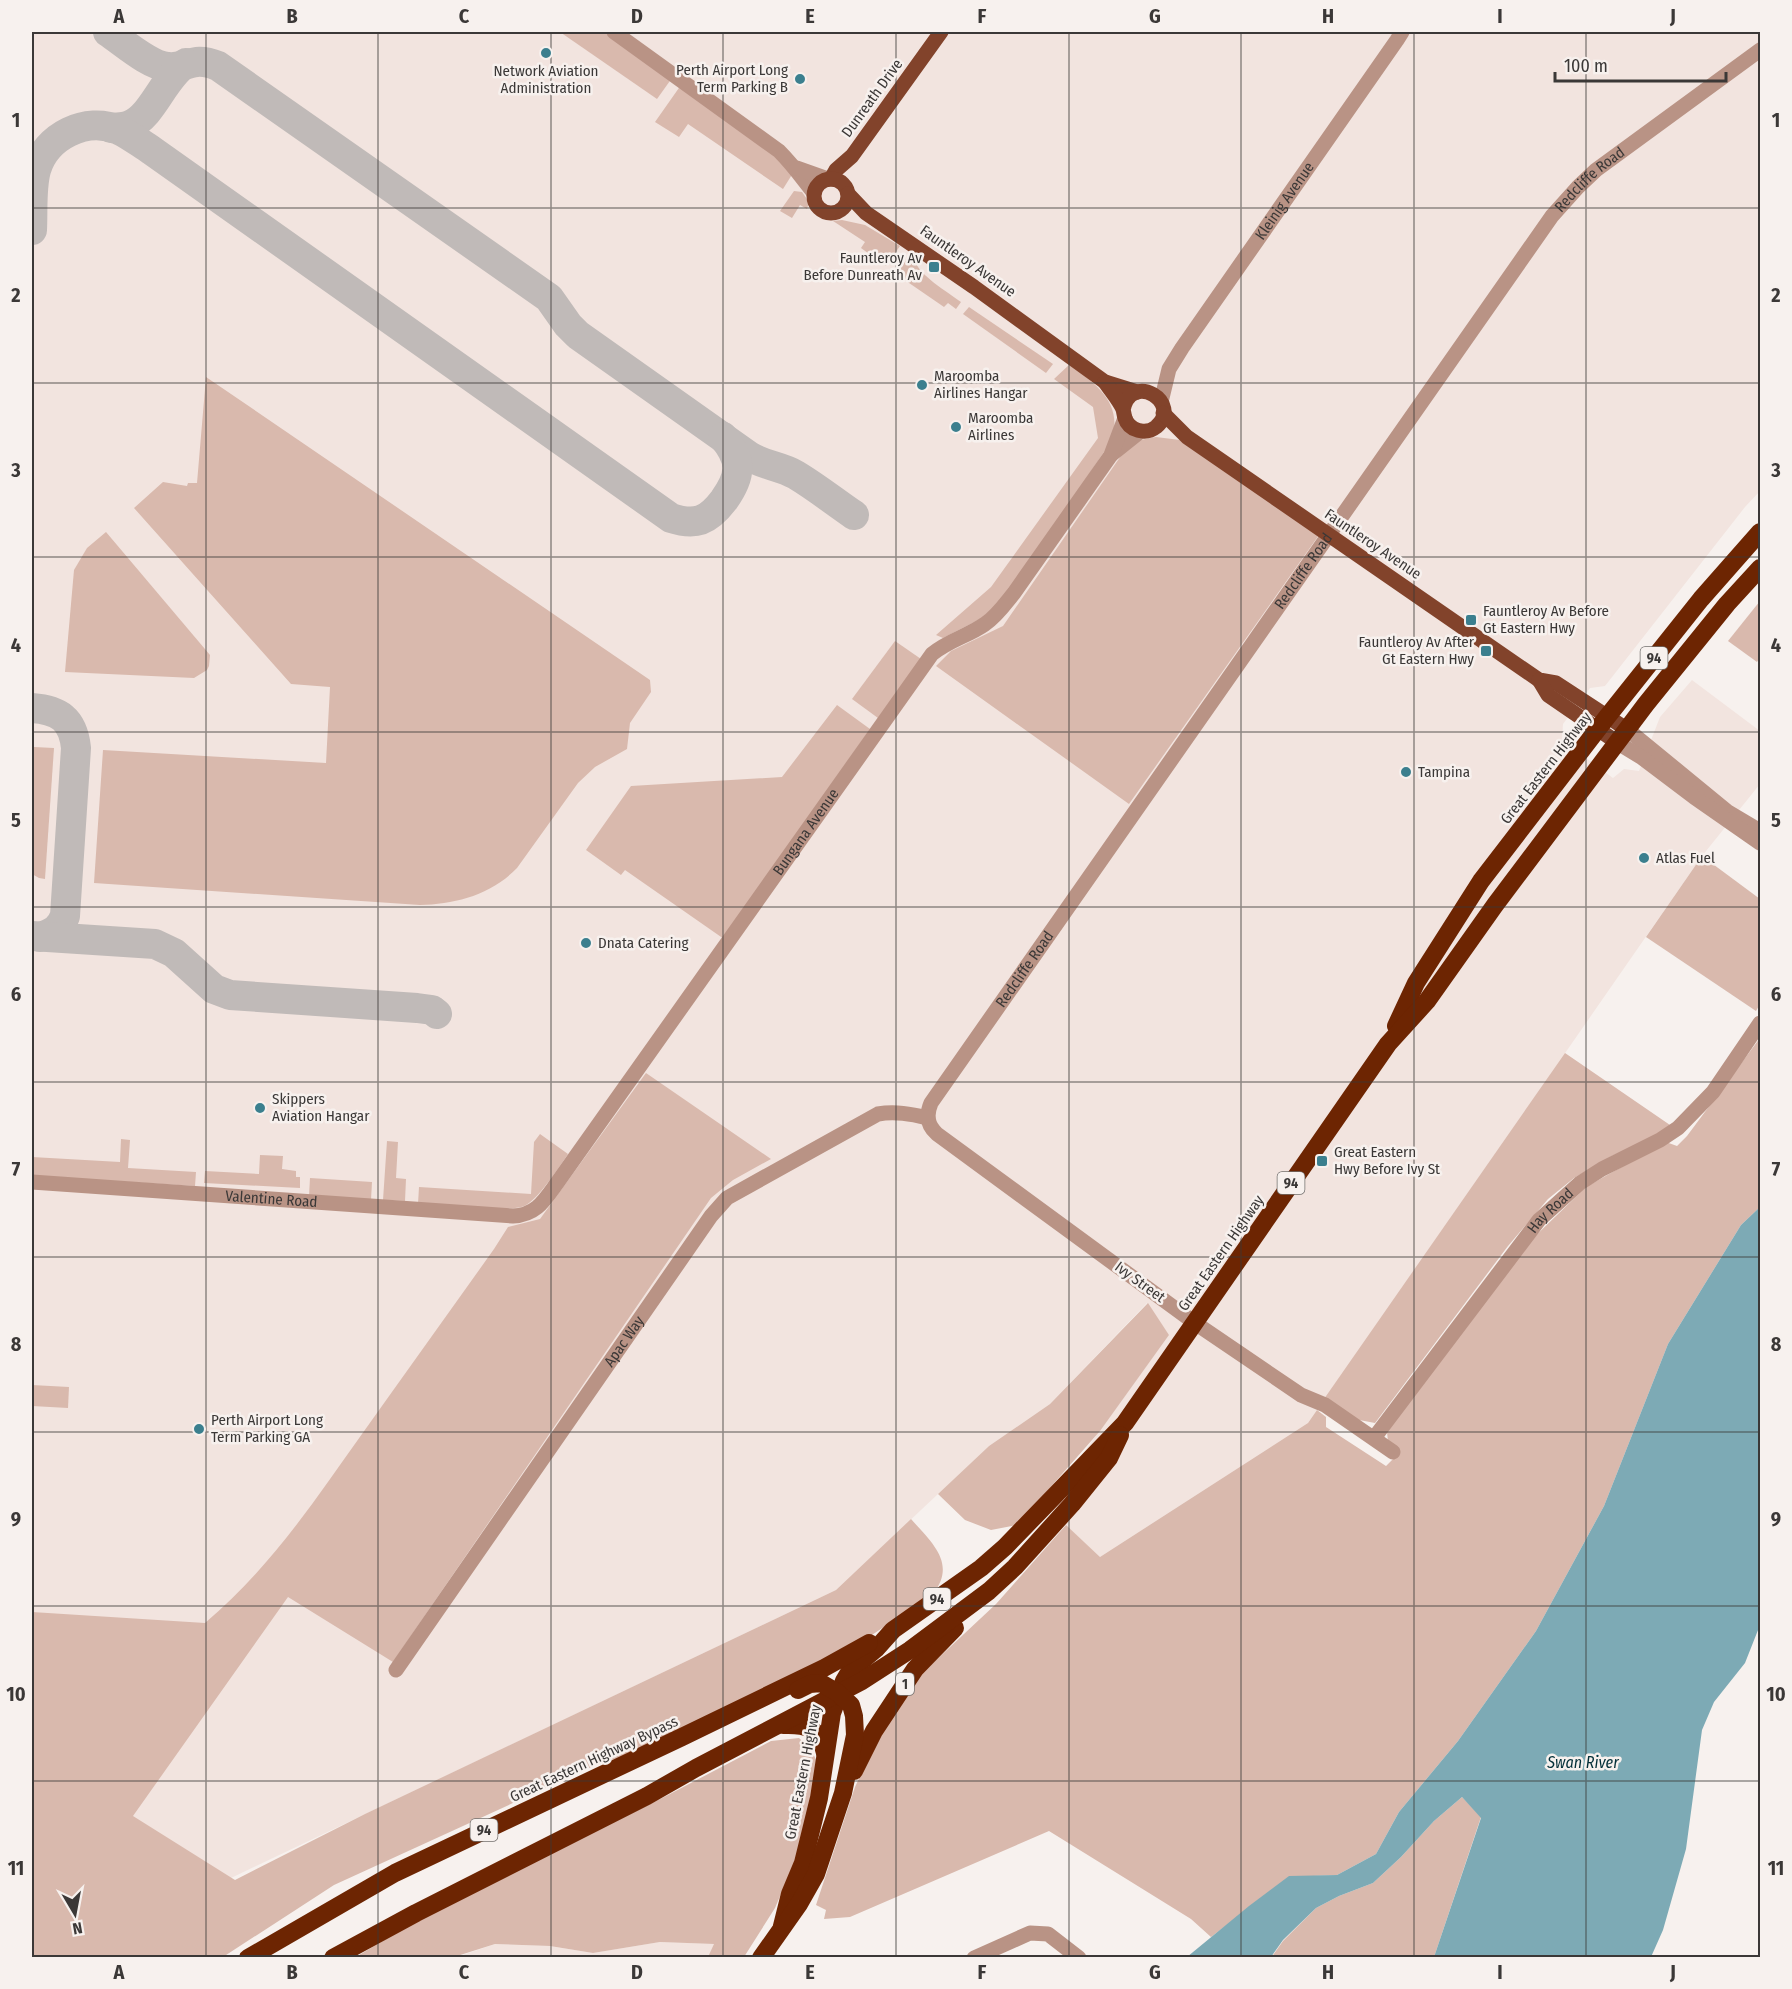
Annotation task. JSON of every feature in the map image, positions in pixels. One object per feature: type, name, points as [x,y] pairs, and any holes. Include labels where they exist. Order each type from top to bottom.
[{"type":"highway","name":"Great Eastern Highway","points":[[1388,1044],[1416,983],[1481,881],[1701,599],[1761,532]]},
{"type":"highway","name":"Great Eastern Highway","points":[[838,1693],[862,1681],[910,1650],[989,1591],[1015,1567],[1072,1504],[1109,1458],[1125,1424],[1388,1044],[1426,1001],[1646,704],[1727,604],[1761,568]]},
{"type":"highway","name":"Great Eastern Highway","points":[[782,1926],[790,1894],[803,1863],[819,1798],[832,1713],[838,1693],[850,1671],[876,1649],[893,1630],[981,1568],[1005,1547],[1125,1424]]},
{"type":"highway","name":"1","points":[[843,1793],[874,1731],[915,1669],[989,1591]]},
{"type":"highway","name":"Great Eastern Highway Bypass","points":[[248,1958],[395,1873],[824,1668],[893,1630]]},
{"type":"highway","name":"Great Eastern Highway","points":[[744,1707],[757,1709],[810,1684],[821,1683],[838,1693],[851,1705],[855,1716],[855,1735],[843,1793],[816,1874],[799,1904],[760,1958]]},
{"type":"highway","name":"94","points":[[333,1958],[647,1796],[838,1693]]},
{"type":"highway","points":[[780,1725],[806,1726],[819,1736],[825,1753]]},
{"type":"main road","name":"Dunreath Drive","points":[[829,179],[852,156],[941,32]]},
{"type":"main road","name":"Dunreath Drive","points":[[847,191],[852,156]]},
{"type":"main road","points":[[829,179],[839,181],[847,191],[847,202],[840,210],[830,212],[822,209],[816,202],[814,193],[820,183],[829,179]]},
{"type":"main road","name":"Fauntleroy Avenue","points":[[847,191],[866,213],[983,293],[1105,382],[1140,392]]},
{"type":"main road","name":"Fauntleroy Avenue","points":[[840,210],[866,213]]},
{"type":"main road","name":"Fauntleroy Avenue","points":[[1105,382],[1124,414]]},
{"type":"main road","points":[[1140,392],[1155,395],[1162,407],[1160,423],[1147,430],[1132,427],[1124,414],[1127,400],[1140,392]]},
{"type":"main road","name":"Fauntleroy Avenue","points":[[1162,407],[1188,437],[1539,680],[1548,695],[1623,737]]},
{"type":"main road","name":"Fauntleroy Avenue","points":[[1147,430],[1188,437]]},
{"type":"street","points":[[614,32],[779,151],[797,168],[829,179]]},
{"type":"street","name":"Kleinig Avenue","points":[[1140,392],[1169,369],[1402,32]]},
{"type":"street","name":"Redcliffe Road","points":[[928,1118],[931,1103],[1546,224],[1565,200],[1596,170],[1761,50]]},
{"type":"street","points":[[797,168],[799,175],[814,193]]},
{"type":"street","name":"Kleinig Avenue","points":[[1162,407],[1169,369]]},
{"type":"street","name":"Bungana Avenue","points":[[513,1216],[529,1214],[548,1196],[932,654],[949,641],[985,624],[1002,608],[1111,455],[1124,414]]},
{"type":"street","name":"Bungana Avenue","points":[[1111,455],[1147,430]]},
{"type":"street","name":"Fauntleroy Avenue","points":[[1623,737],[1728,812],[1761,831]]},
{"type":"street","name":"Fauntleroy Avenue","points":[[1623,737],[1641,757],[1698,801],[1761,843]]},
{"type":"street","name":"Hay Road","points":[[1374,1438],[1539,1220],[1580,1183],[1678,1128],[1713,1092],[1761,1023]]},
{"type":"street","name":"Apac Way","points":[[396,1670],[711,1216],[727,1198],[878,1114],[903,1113],[928,1118]]},
{"type":"street","name":"Ivy Street","points":[[928,1118],[931,1129],[937,1134],[1195,1323],[1301,1395],[1325,1405],[1393,1452]]},
{"type":"street","name":"Valentine Road","points":[[32,1182],[513,1216]]},
{"type":"street","points":[[974,1958],[1030,1933],[1048,1934],[1079,1958]]},
{"type":"shaded area","points":[[32,32],[1760,32],[1760,491],[1605,686],[1590,688],[1563,724],[1562,740],[1613,778],[1624,769],[1639,771],[1660,717],[1692,680],[1760,731],[1760,784],[1702,856],[1308,1423],[1100,1557],[1045,1506],[1169,1335],[1147,1303],[1050,1404],[989,1446],[836,1590],[231,1878],[154,1957],[32,1958]]},
{"type":"shaded area","points":[[560,32],[606,32],[672,78],[657,99]]},
{"type":"shaded area","points":[[681,85],[787,163],[793,173],[783,189],[688,124],[679,137],[655,122]]},
{"type":"shaded area","points":[[794,191],[802,192],[809,202],[807,209],[800,205],[792,218],[780,211]]},
{"type":"shaded area","points":[[842,220],[865,225],[900,246],[886,266],[861,248],[865,242],[833,221]]},
{"type":"shaded area","points":[[910,255],[927,277],[961,302],[956,309],[948,303],[944,307],[896,274]]},
{"type":"shaded area","points":[[969,307],[1053,364],[1046,373],[963,314]]},
{"type":"shaded area","points":[[1070,364],[1098,387],[1110,405],[1114,415],[1112,440],[1009,593],[982,618],[943,638],[936,635],[991,587],[1098,438],[1093,407],[1054,379]]},
{"type":"shaded area","points":[[206,377],[650,680],[651,692],[630,723],[627,749],[595,767],[578,783],[517,868],[496,885],[459,900],[420,905],[94,883],[103,750],[326,763],[330,687],[291,684],[134,508],[163,482],[187,486],[188,483],[197,483]]},
{"type":"shaded area","points":[[1156,437],[1180,440],[1319,535],[1129,804],[936,666],[951,651],[1003,626],[1125,450],[1140,440]]},
{"type":"shaded area","points":[[106,532],[210,655],[207,670],[194,678],[65,672],[74,570],[87,548]]},
{"type":"shaded area","points":[[1760,601],[1760,657],[1757,662],[1728,641]]},
{"type":"shaded area","points":[[895,641],[921,659],[878,718],[852,699]]},
{"type":"shaded area","points":[[837,705],[870,729],[724,939],[625,870],[621,875],[586,850],[631,786],[782,777]]},
{"type":"shaded area","points":[[34,747],[54,748],[45,879],[32,874],[32,755]]},
{"type":"shaded area","points":[[1702,856],[1760,899],[1760,1004],[1756,1011],[1646,937]]},
{"type":"shaded area","points":[[1760,1038],[1760,1207],[1741,1225],[1668,1344],[1604,1506],[1536,1631],[1458,1741],[1399,1812],[1376,1854],[1337,1875],[1289,1877],[1211,1937],[1191,1919],[1049,1831],[850,1917],[824,1919],[826,1910],[816,1905],[855,1787],[882,1729],[918,1677],[996,1604],[1066,1525],[1100,1557],[1308,1423],[1317,1410],[1326,1417],[1326,1427],[1386,1466],[1400,1452],[1388,1442],[1387,1432],[1526,1245],[1586,1187],[1666,1142],[1677,1146],[1687,1136]]},
{"type":"shaded area","points":[[1565,1053],[1670,1125],[1655,1137],[1612,1156],[1574,1178],[1548,1199],[1508,1246],[1375,1423],[1354,1419],[1324,1399]]},
{"type":"shaded area","points":[[646,1073],[771,1159],[733,1180],[711,1198],[393,1662],[288,1597],[133,1816],[235,1880],[365,1814],[836,1590],[911,1519],[934,1545],[942,1563],[943,1573],[933,1594],[857,1645],[620,1759],[607,1760],[334,1885],[223,1957],[32,1957],[32,1612],[205,1623],[250,1580],[289,1534],[508,1227],[540,1219]]},
{"type":"shaded area","points":[[540,1134],[568,1154],[543,1189],[526,1205],[518,1208],[491,1209],[418,1204],[419,1187],[531,1194],[534,1142]]},
{"type":"shaded area","points":[[121,1139],[130,1140],[128,1168],[196,1172],[195,1186],[32,1176],[32,1157],[120,1162]]},
{"type":"shaded area","points":[[387,1141],[398,1142],[396,1178],[406,1179],[405,1201],[383,1200]]},
{"type":"shaded area","points":[[260,1155],[283,1156],[282,1169],[296,1171],[296,1177],[300,1177],[300,1188],[204,1183],[205,1171],[259,1174]]},
{"type":"shaded area","points":[[310,1178],[372,1182],[371,1200],[309,1196]]},
{"type":"shaded area","points":[[1148,1303],[1169,1335],[1100,1431],[1017,1525],[991,1530],[965,1520],[938,1494],[989,1446],[1050,1404]]},
{"type":"shaded area","points":[[32,1385],[69,1387],[68,1408],[32,1406]]},
{"type":"shaded area","points":[[799,1738],[811,1749],[818,1764],[800,1849],[775,1908],[744,1957],[708,1957],[714,1944],[660,1942],[593,1953],[550,1946],[495,1944],[454,1957],[354,1958],[420,1919],[771,1741]]},
{"type":"shaded area","points":[[1462,1797],[1481,1817],[1434,1957],[1271,1958],[1283,1941],[1316,1908],[1373,1883],[1434,1821]]},
{"type":"shaded area","points":[[660,1942],[715,1944],[708,1957],[454,1958],[495,1944],[550,1946],[593,1953]]},
{"type":"water","name":"Swan River","points":[[1760,1207],[1760,1625],[1745,1663],[1714,1702],[1702,1730],[1686,1849],[1663,1930],[1651,1957],[1434,1957],[1481,1818],[1462,1797],[1434,1821],[1373,1883],[1316,1908],[1283,1940],[1271,1957],[1187,1957],[1289,1876],[1337,1875],[1376,1854],[1399,1812],[1458,1741],[1536,1631],[1604,1506],[1668,1344],[1741,1225]]},
{"type":"taxiway","points":[[108,32],[145,58],[161,66],[175,67],[196,62],[218,66],[549,298],[578,335],[749,456],[796,475],[854,515]]},
{"type":"taxiway","points":[[111,128],[128,126],[145,114],[171,78],[186,63]]},
{"type":"taxiway","points":[[32,230],[34,177],[41,158],[49,147],[69,132],[81,128],[106,126],[119,130],[151,150],[671,518],[688,522],[701,520],[712,513],[730,491],[736,476],[737,461],[723,437]]},
{"type":"taxiway","points":[[32,708],[50,711],[63,718],[72,730],[76,748],[65,916],[56,930],[40,937]]},
{"type":"taxiway","points":[[32,936],[155,944],[174,953],[214,989],[230,995],[417,1008],[432,1010],[437,1014]]},
{"type":"place","name":"Network Aviation Administration","points":[[546,53]]},
{"type":"place","name":"Perth Airport Long Term Parking B","points":[[800,79]]},
{"type":"place","name":"Fauntleroy Av Before Dunreath Av","points":[[934,267]]},
{"type":"place","name":"Maroomba Airlines Hangar","points":[[922,385]]},
{"type":"place","name":"Maroomba Airlines","points":[[956,427]]},
{"type":"place","name":"Fauntleroy Av Before Gt Eastern Hwy","points":[[1471,620]]},
{"type":"place","name":"Fauntleroy Av After Gt Eastern Hwy","points":[[1486,651]]},
{"type":"place","name":"Tampina","points":[[1406,772]]},
{"type":"place","name":"Atlas Fuel","points":[[1644,858]]},
{"type":"place","name":"Dnata Catering","points":[[586,943]]},
{"type":"place","name":"Skippers Aviation Hangar","points":[[260,1108]]},
{"type":"place","name":"Great Eastern Hwy Before Ivy St","points":[[1322,1161]]},
{"type":"place","name":"Perth Airport Long Term Parking GA","points":[[199,1429]]}]
